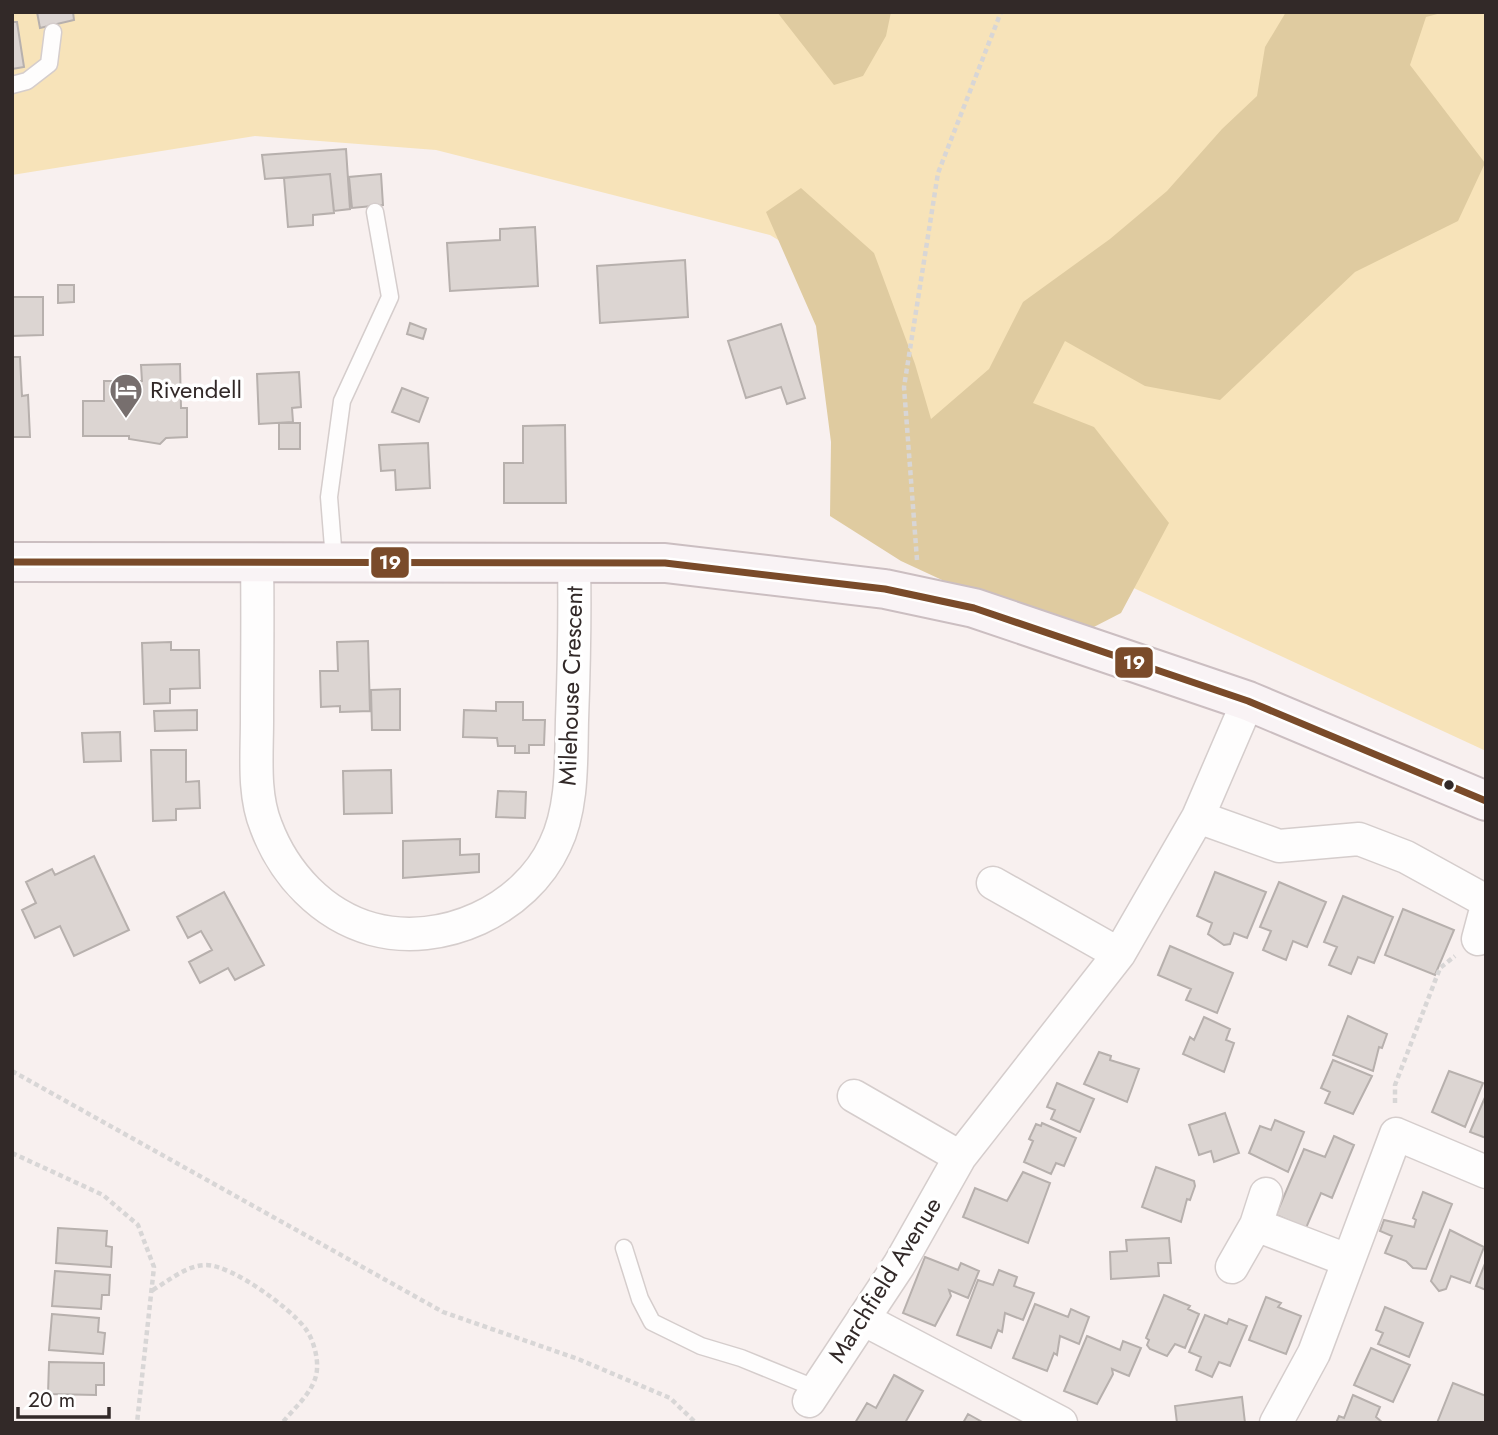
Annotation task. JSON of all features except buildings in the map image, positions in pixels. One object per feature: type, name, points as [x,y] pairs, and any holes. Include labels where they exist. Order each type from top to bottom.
[{"type":"main road","points":[[12,562],[334,560],[666,563],[886,589],[974,608],[1248,701],[1486,801]]},
{"type":"street","name":"Milehouse Crescent","points":[[257,562],[257,781],[265,825],[292,877],[323,905],[372,929],[420,933],[462,926],[502,906],[530,884],[556,845],[570,789],[574,561]]},
{"type":"street","name":"Marchfield Avenue","points":[[813,1395],[899,1265],[960,1157],[1119,954],[1198,817],[1248,701]]},
{"type":"street","points":[[1198,817],[1279,846],[1359,839],[1406,857],[1486,901]]},
{"type":"street","points":[[993,883],[1119,954]]},
{"type":"street","points":[[854,1097],[960,1157]]},
{"type":"street","points":[[1276,1423],[1314,1353],[1396,1134],[1486,1172]]},
{"type":"street","points":[[1232,1267],[1256,1225],[1266,1194]]},
{"type":"street","points":[[1256,1225],[1347,1260]]},
{"type":"street","points":[[863,1319],[1061,1423]]},
{"type":"lane","points":[[12,85],[27,81],[49,64],[53,32]]},
{"type":"lane","points":[[334,560],[329,497],[342,401],[390,298],[375,212]]},
{"type":"lane","points":[[624,1248],[640,1299],[652,1322],[701,1346],[741,1358],[813,1395]]},
{"type":"path","points":[[919,597],[904,387],[937,173],[1001,12]]},
{"type":"path","points":[[1396,1134],[1395,1085],[1440,968],[1482,924]]},
{"type":"path","points":[[12,1071],[443,1312],[578,1359],[670,1398],[696,1423]]},
{"type":"path","points":[[12,1153],[103,1195],[138,1225],[154,1267],[137,1423]]},
{"type":"path","points":[[152,1291],[188,1270],[206,1265],[227,1272],[289,1311],[307,1330],[317,1369],[312,1387],[282,1423]]},
{"type":"shaded area","points":[[12,12],[1486,12],[1486,751],[1125,584],[882,533],[879,301],[770,235],[436,150],[255,136],[12,175]]},
{"type":"shaded area","points":[[777,12],[891,12],[886,36],[863,76],[834,85]]},
{"type":"shaded area","points":[[1286,12],[1445,12],[1426,17],[1410,65],[1485,163],[1458,221],[1355,272],[1220,400],[1145,386],[1065,341],[1033,403],[1094,427],[1169,523],[1121,613],[1088,630],[981,598],[901,561],[830,516],[831,442],[816,326],[766,212],[801,188],[874,253],[915,364],[931,419],[989,369],[1023,302],[1110,239],[1167,191],[1222,129],[1257,96],[1265,47]]},
{"type":"transit line","name":"19","points":[[12,562],[665,563],[885,589],[974,608],[1248,701],[1486,801]]},
{"type":"place","name":"Rivendell","points":[[126,420]]}]
